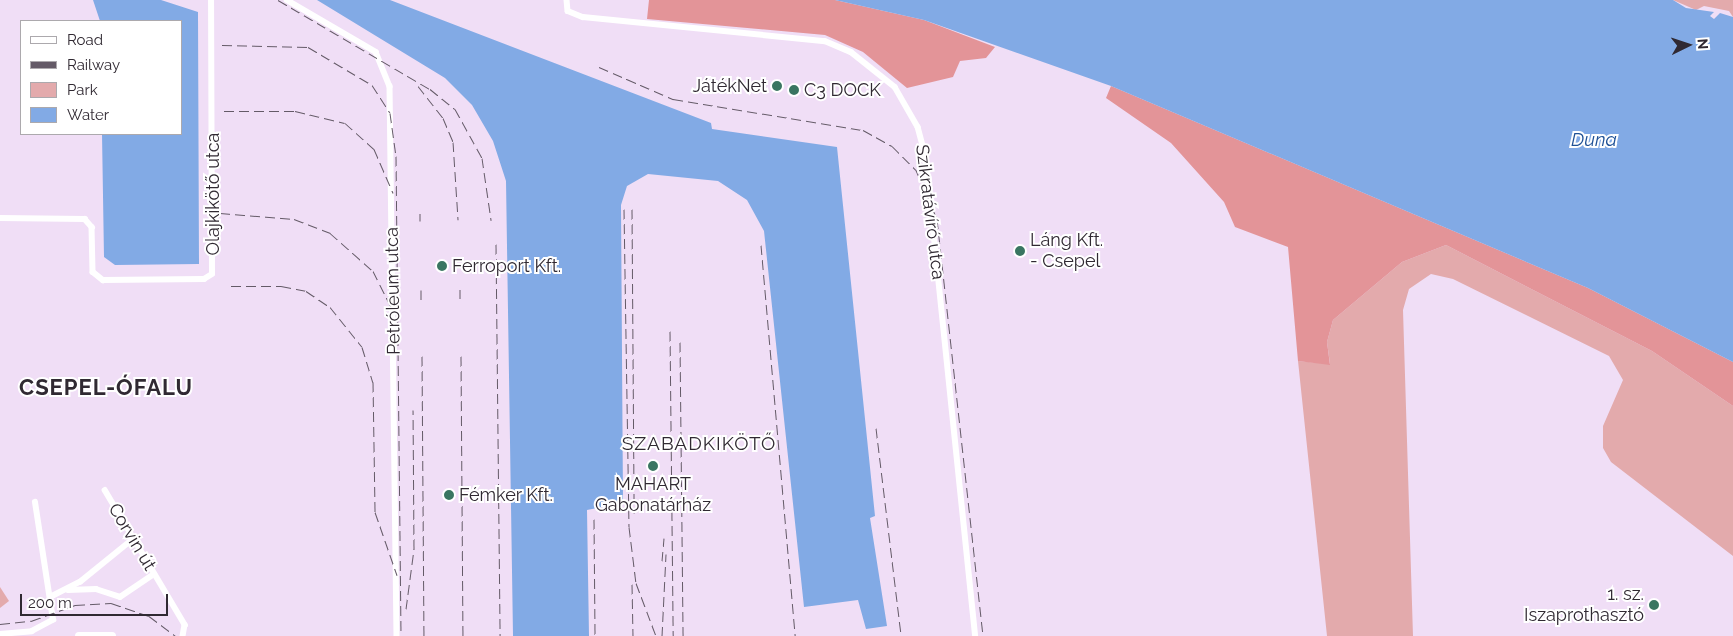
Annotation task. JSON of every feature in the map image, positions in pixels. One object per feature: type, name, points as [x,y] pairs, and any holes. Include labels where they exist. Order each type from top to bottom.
[{"type":"main road","points":[[79,636],[112,636]]},
{"type":"street","name":"Olajkikötő utca","points":[[0,218],[85,219],[92,227],[93,272],[103,280],[204,279],[212,274],[211,0]]},
{"type":"street","name":"Petróleum utca","points":[[287,0],[376,52],[390,86],[396,636]]},
{"type":"street","name":"Szikratávíró utca","points":[[567,0],[568,11],[583,17],[825,41],[851,52],[895,87],[918,127],[926,156],[976,636]]},
{"type":"street","name":"Corvin út","points":[[104,490],[184,625],[183,636]]},
{"type":"street","points":[[0,634],[32,631],[53,620],[52,596],[35,502]]},
{"type":"street","points":[[52,596],[68,590],[133,539]]},
{"type":"street","points":[[68,590],[96,589],[120,597],[154,574]]},
{"type":"green space","points":[[1673,0],[1733,0],[1733,17],[1729,11],[1704,6],[1696,10]]},
{"type":"green space","points":[[1446,245],[1652,351],[1733,406],[1733,556],[1611,462],[1603,448],[1603,426],[1623,380],[1609,356],[1453,279],[1431,274],[1409,289],[1403,310],[1413,636],[1327,636],[1298,361],[1330,364],[1327,342],[1333,320],[1402,262]]},
{"type":"green space","points":[[0,587],[9,601],[0,608]]},
{"type":"shaded area","points":[[649,0],[835,0],[924,20],[995,47],[986,58],[960,61],[953,77],[907,88],[863,52],[825,35],[647,19]]},
{"type":"shaded area","points":[[1111,86],[1588,288],[1733,362],[1733,406],[1652,351],[1446,245],[1402,262],[1333,320],[1327,342],[1330,365],[1298,361],[1288,247],[1235,227],[1224,202],[1171,143],[1106,98]]},
{"type":"water","points":[[93,0],[161,0],[198,12],[199,264],[115,265],[104,257],[102,135],[182,135],[182,20],[100,20]]},
{"type":"water","points":[[317,0],[390,0],[711,123],[712,129],[837,147],[875,516],[870,518],[887,626],[866,629],[858,600],[804,607],[764,231],[747,200],[718,181],[648,174],[627,186],[621,205],[623,503],[587,510],[589,636],[513,636],[506,181],[493,141],[472,105],[445,78]]},
{"type":"water","name":"Duna","points":[[835,0],[1673,0],[1686,8],[1714,12],[1710,16],[1714,19],[1720,13],[1733,17],[1733,362],[1588,288],[1111,86],[924,20]]},
{"type":"railway","points":[[278,0],[430,89],[455,109],[482,158],[491,220]]},
{"type":"railway","points":[[222,45],[308,47],[372,85],[390,113],[396,156],[401,636]]},
{"type":"railway","points":[[599,67],[673,99],[863,130],[892,146],[916,170],[937,219],[983,636]]},
{"type":"railway","points":[[418,86],[443,118],[453,142],[458,220]]},
{"type":"railway","points":[[224,111],[295,111],[345,123],[374,149],[393,193]]},
{"type":"railway","points":[[624,209],[629,527],[636,583],[656,636]]},
{"type":"railway","points":[[632,209],[634,513]]},
{"type":"railway","points":[[220,213],[294,219],[330,233],[373,271],[394,313]]},
{"type":"railway","points":[[420,213],[420,221]]},
{"type":"railway","points":[[496,244],[500,636]]},
{"type":"railway","points":[[761,245],[795,636]]},
{"type":"railway","points":[[231,286],[281,286],[306,291],[330,307],[362,347],[373,382],[375,512],[397,575]]},
{"type":"railway","points":[[460,289],[460,301]]},
{"type":"railway","points":[[421,290],[421,301]]},
{"type":"railway","points":[[670,331],[673,636]]},
{"type":"railway","points":[[680,342],[683,636]]},
{"type":"railway","points":[[422,356],[424,636]]},
{"type":"railway","points":[[461,356],[463,636]]},
{"type":"railway","points":[[406,609],[414,549],[413,410]]},
{"type":"railway","points":[[876,428],[901,636]]},
{"type":"railway","points":[[594,519],[595,636]]},
{"type":"railway","points":[[662,561],[664,538]]},
{"type":"railway","points":[[662,636],[666,554]]},
{"type":"railway","points":[[632,584],[633,636]]},
{"type":"railway","points":[[0,624],[31,621],[75,605],[111,603],[149,616],[176,636]]},
{"type":"place","name":"JátékNet","points":[[777,86]]},
{"type":"place","name":"C3 DOCK","points":[[794,90]]},
{"type":"place","name":"Láng Kft. - Csepel","points":[[1020,251]]},
{"type":"place","name":"Ferroport Kft.","points":[[442,266]]},
{"type":"place","name":"MAHART Gabonatárház","points":[[653,466]]},
{"type":"place","name":"Fémker Kft.","points":[[449,495]]},
{"type":"place","name":"1. sz. Iszaprothasztó","points":[[1654,605]]},
{"type":"district","name":"CSEPEL-ÓFALU","points":[[106,388]]},
{"type":"district","name":"SZABADKIKÖTŐ","points":[[699,444]]}]
